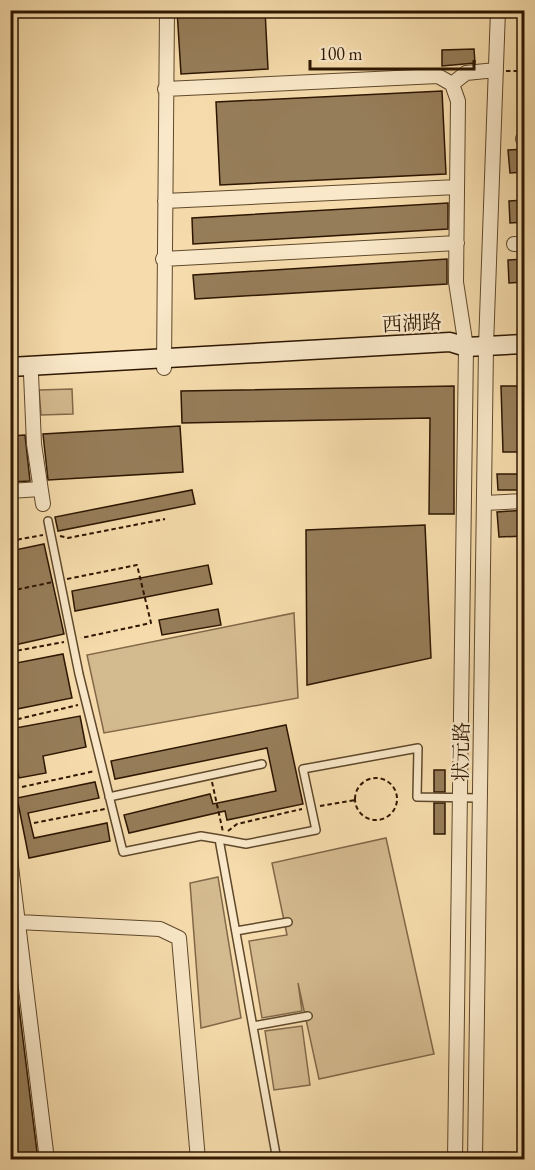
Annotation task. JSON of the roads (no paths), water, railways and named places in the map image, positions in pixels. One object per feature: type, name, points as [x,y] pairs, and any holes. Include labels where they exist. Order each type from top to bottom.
[{"type":"main road","name":"西湖路","points":[[10,367],[451,353],[466,347],[525,344]]},
{"type":"main road","name":"西湖路","points":[[10,375],[164,363]]},
{"type":"street","points":[[164,363],[167,10]]},
{"type":"street","name":"状元路","points":[[475,1160],[486,346],[498,10]]},
{"type":"street","points":[[165,89],[438,76],[452,84],[466,72],[496,70]]},
{"type":"street","name":"状元路","points":[[452,84],[458,101],[456,282],[466,347],[455,1160]]},
{"type":"street","points":[[165,201],[457,187]]},
{"type":"street","points":[[164,259],[457,243]]},
{"type":"street","points":[[31,374],[34,444],[43,504]]},
{"type":"street","points":[[10,491],[40,489]]},
{"type":"street","points":[[484,503],[525,501]]},
{"type":"street","points":[[10,858],[47,1160]]},
{"type":"street","points":[[18,922],[160,929],[179,938],[198,1160]]},
{"type":"lane","points":[[48,520],[86,703],[123,852],[201,836],[221,837],[246,844],[316,830],[303,769],[418,748],[417,797],[480,798]]},
{"type":"lane","points":[[109,797],[262,764]]},
{"type":"lane","points":[[221,837],[277,1160]]},
{"type":"lane","points":[[236,931],[288,922]]},
{"type":"lane","points":[[253,1026],[308,1016]]}]
